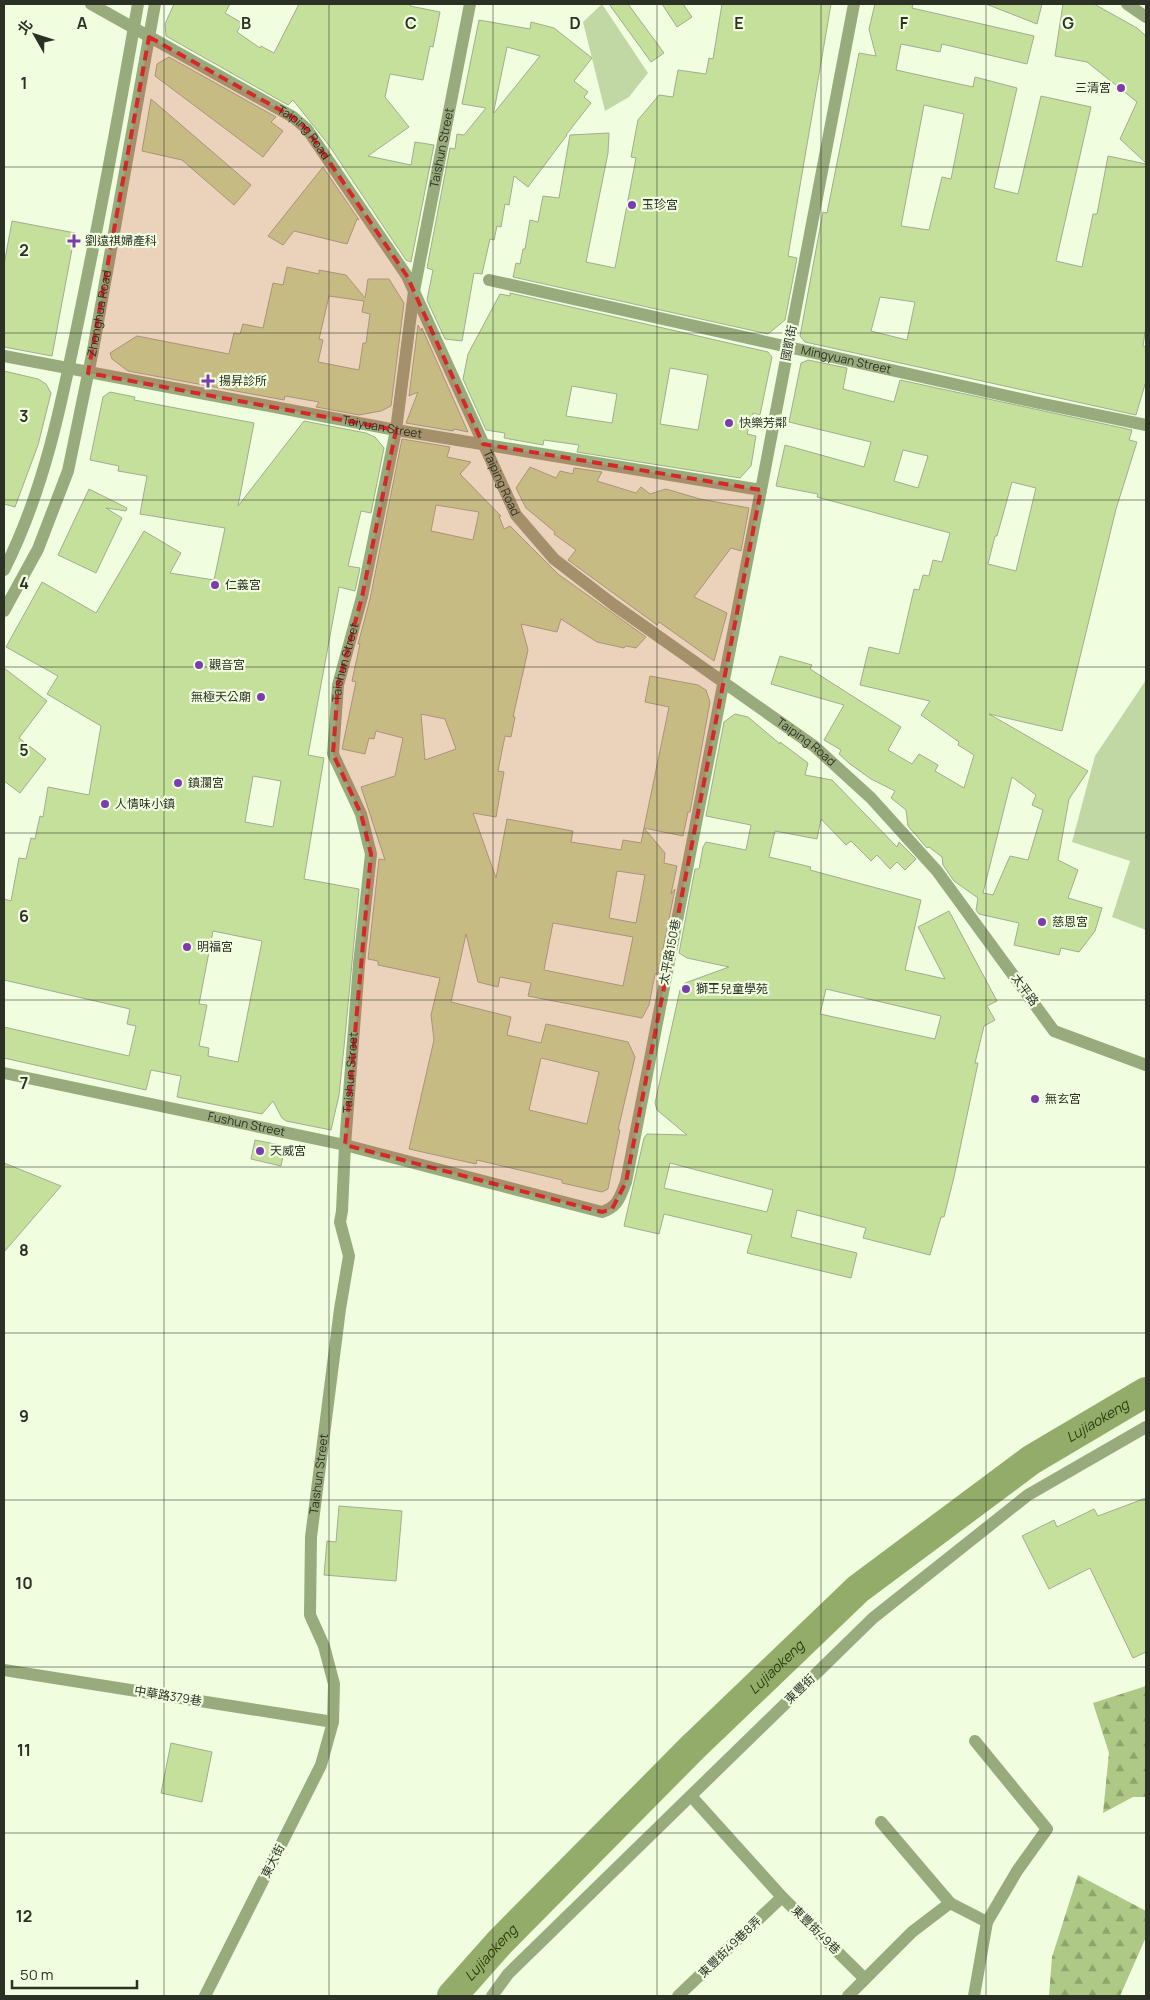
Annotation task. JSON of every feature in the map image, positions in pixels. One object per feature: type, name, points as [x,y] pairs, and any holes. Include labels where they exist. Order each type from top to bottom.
[{"type":"street","points":[[92,4],[149,37]]},
{"type":"street","name":"Zhonghua Road","points":[[4,570],[19,540],[46,465],[68,369],[113,149],[138,4]]},
{"type":"street","name":"Zhonghua Road","points":[[4,611],[38,549],[68,471],[88,373],[155,4]]},
{"type":"street","name":"Taishun Street","points":[[333,1722],[334,1684],[324,1646],[310,1615],[311,1537],[340,1309],[349,1256],[340,1222],[359,974],[371,854],[361,814],[333,754],[338,685],[362,597],[396,430],[414,291],[470,4]]},
{"type":"street","name":"國凱街","points":[[723,682],[854,4]]},
{"type":"street","points":[[1127,4],[1146,17]]},
{"type":"street","name":"Taiping Road","points":[[149,37],[293,117],[307,129],[407,276],[516,515],[554,559],[614,605],[723,682]]},
{"type":"street","name":"Mingyuan Street","points":[[489,280],[1030,401],[1146,425]]},
{"type":"street","name":"Taiyuan Street","points":[[4,356],[396,430],[761,490]]},
{"type":"street","name":"太平路","points":[[723,682],[814,746],[871,798],[937,871],[1054,1031],[1146,1065]]},
{"type":"street","name":"太平路150巷","points":[[602,1212],[612,1208],[618,1202],[626,1182],[723,682]]},
{"type":"street","name":"Fushun Street","points":[[4,1072],[345,1145],[602,1212]]},
{"type":"street","name":"東豐街","points":[[492,1996],[508,1974],[873,1618],[1028,1495],[1146,1427]]},
{"type":"street","name":"中華路379巷","points":[[4,1670],[333,1722]]},
{"type":"street","name":"東大街","points":[[206,1996],[321,1765],[333,1722]]},
{"type":"street","points":[[974,1996],[986,1922],[1017,1871],[1047,1830],[975,1741]]},
{"type":"street","name":"東豐街49巷","points":[[690,1796],[782,1897],[866,1979]]},
{"type":"street","points":[[880,1822],[950,1903],[986,1922]]},
{"type":"street","name":"東豐街49巷8弄","points":[[678,1996],[782,1897]]},
{"type":"street","points":[[848,1996],[912,1932],[950,1903]]},
{"type":"highlighted area","points":[[149,37],[293,117],[307,129],[407,276],[483,444],[761,490],[626,1182],[612,1209],[602,1212],[345,1145],[371,854],[361,814],[333,754],[338,685],[362,597],[396,430],[88,373]]},
{"type":"green space","points":[[602,4],[648,73],[629,97],[605,111],[583,22]]},
{"type":"green space","points":[[1146,680],[1146,930],[1112,917],[1130,861],[1072,842],[1095,756]]},
{"type":"green space","points":[[1146,1686],[1146,1797],[1133,1797],[1103,1813],[1109,1753],[1093,1703]]},
{"type":"green space","points":[[1078,1875],[1146,1911],[1146,1937],[1120,1996],[1049,1996],[1052,1957]]},
{"type":"building","points":[[174,4],[230,4],[225,13],[242,23],[237,32],[260,48],[261,46],[274,53],[299,4],[411,4],[410,6],[440,12],[433,47],[430,46],[423,80],[390,74],[385,97],[409,127],[368,156],[411,165],[415,142],[434,145],[411,262],[406,260],[328,144],[293,100],[288,105],[166,36],[165,24]]},
{"type":"building","points":[[609,4],[628,4],[664,53],[651,62]]},
{"type":"building","points":[[662,4],[683,4],[692,17],[677,27]]},
{"type":"building","points":[[722,4],[831,4],[788,256],[797,258],[785,320],[768,334],[513,277],[516,263],[520,264],[523,249],[525,249],[530,220],[538,222],[543,196],[559,198],[570,135],[609,133],[608,153],[586,262],[615,268],[636,158],[631,157],[638,120],[659,95],[673,97],[678,70],[706,74],[709,58],[713,59]]},
{"type":"building","points":[[875,4],[913,4],[912,8],[1034,36],[1027,64],[942,44],[940,52],[901,44],[896,70],[973,87],[975,77],[1017,88],[994,188],[1018,194],[1041,96],[1091,107],[1056,261],[1082,267],[1093,214],[1097,214],[1108,156],[1146,164],[1146,326],[1143,346],[1146,347],[1146,381],[1136,415],[805,342],[800,336],[823,212],[827,213],[859,53],[876,56],[869,29]],"holes":[[[924,105],[964,114],[951,179],[942,177],[929,230],[901,226]],[[880,297],[915,302],[907,340],[871,331]]]},
{"type":"building","points":[[986,4],[1042,4],[1037,24]]},
{"type":"building","points":[[1063,4],[1094,4],[1137,28],[1146,36],[1146,163],[1120,139],[1137,102],[1087,62],[1055,56]]},
{"type":"building","points":[[479,20],[530,29],[531,22],[554,28],[592,58],[574,81],[588,92],[584,97],[591,103],[528,187],[514,176],[509,205],[505,204],[501,227],[497,226],[494,240],[490,239],[482,274],[474,273],[462,341],[445,339],[427,300],[433,270],[427,268],[450,148],[455,149],[457,134],[464,135],[486,108],[462,104]],"holes":[[[507,47],[540,56],[494,113]]]},
{"type":"building","points":[[169,57],[276,117],[271,122],[283,131],[263,157],[155,76],[157,64]]},
{"type":"building","points":[[151,99],[251,185],[234,205],[182,160],[142,151]]},
{"type":"building","points":[[323,167],[359,220],[357,219],[347,244],[294,231],[283,245],[268,236]]},
{"type":"building","points":[[12,221],[75,233],[52,356],[4,347],[4,265]]},
{"type":"building","points":[[287,267],[319,274],[319,270],[346,275],[365,298],[368,279],[389,279],[404,303],[391,406],[381,411],[359,415],[316,407],[319,402],[285,396],[284,400],[128,371],[112,359],[110,353],[137,336],[229,354],[234,333],[240,334],[243,324],[263,328],[273,283],[283,285]],"holes":[[[329,296],[364,301],[362,312],[370,314],[366,343],[363,343],[359,370],[318,362],[323,340],[319,339]]]},
{"type":"building","points":[[510,293],[768,352],[772,357],[760,415],[753,413],[747,434],[756,436],[751,466],[740,478],[577,452],[579,445],[544,440],[543,445],[504,438],[505,433],[486,430],[463,379],[468,354],[500,294],[510,296]],"holes":[[[670,368],[708,375],[698,430],[660,424]],[[572,386],[617,394],[612,423],[566,416]]]},
{"type":"building","points":[[418,325],[421,331],[422,328],[468,432],[406,423],[418,392],[409,396]]},
{"type":"building","points":[[808,360],[847,368],[843,389],[894,402],[900,380],[1132,430],[1129,440],[1137,442],[1116,509],[1062,731],[989,714],[1088,771],[1069,799],[1058,860],[1078,870],[1068,898],[1102,908],[1095,931],[1079,952],[1061,948],[1059,955],[1014,945],[1019,923],[979,914],[976,910],[978,898],[954,881],[943,865],[942,857],[929,847],[927,848],[908,826],[906,810],[891,798],[895,791],[871,779],[850,764],[839,754],[841,750],[824,740],[844,705],[771,684],[780,656],[812,665],[810,669],[901,727],[888,750],[912,764],[919,754],[938,765],[935,771],[964,788],[974,755],[958,745],[959,742],[921,715],[930,701],[860,685],[869,647],[899,654],[914,589],[919,590],[923,575],[929,576],[933,560],[942,562],[950,533],[817,497],[818,494],[776,486],[785,445],[864,467],[871,442],[789,422],[801,363]],"holes":[[[903,450],[928,456],[918,488],[894,481]],[[1012,482],[1036,488],[1016,571],[988,564],[995,536],[997,536]],[[1012,777],[1036,795],[1032,805],[1043,810],[1028,860],[1010,856],[993,895],[983,893]]]},
{"type":"building","points":[[4,371],[38,379],[46,384],[51,393],[38,445],[15,507],[4,504]]},
{"type":"building","points":[[110,392],[135,397],[134,400],[254,423],[238,506],[304,421],[366,433],[375,437],[384,448],[371,513],[361,511],[348,566],[360,568],[355,591],[339,587],[308,755],[324,758],[304,879],[359,889],[339,1095],[331,1130],[286,1121],[282,1118],[273,1101],[262,1114],[177,1097],[181,1076],[151,1070],[146,1090],[4,1058],[4,1027],[129,1056],[136,1026],[127,1024],[130,1009],[4,980],[4,899],[11,901],[19,858],[26,859],[31,838],[35,839],[40,816],[43,817],[48,787],[89,795],[101,726],[47,694],[58,676],[6,647],[42,582],[96,613],[144,531],[181,553],[170,573],[214,580],[225,528],[140,514],[147,476],[118,471],[119,466],[90,460],[103,397]],"holes":[[[253,776],[281,781],[273,827],[245,822]],[[213,931],[262,941],[238,1062],[208,1056],[209,1048],[199,1046],[207,1005],[199,1004]]]},
{"type":"building","points":[[402,439],[450,447],[447,457],[471,462],[460,474],[501,516],[499,516],[504,529],[510,526],[558,574],[646,637],[636,648],[626,646],[624,648],[597,642],[561,619],[557,632],[521,624],[528,650],[513,717],[515,717],[511,737],[505,736],[498,771],[504,772],[496,817],[473,813],[496,878],[507,819],[573,831],[571,842],[621,850],[623,840],[641,843],[644,828],[665,853],[664,863],[677,866],[671,894],[675,889],[658,974],[655,974],[649,1005],[642,1018],[528,996],[531,983],[500,977],[498,987],[478,982],[466,934],[451,1002],[511,1017],[507,1035],[541,1043],[546,1024],[628,1042],[635,1057],[618,1130],[620,1130],[608,1189],[602,1192],[562,1183],[562,1180],[477,1160],[476,1164],[409,1149],[434,1040],[431,1015],[440,978],[378,965],[378,961],[368,959],[379,859],[385,860],[361,787],[395,776],[403,738],[376,731],[374,739],[369,738],[365,754],[342,749],[356,682],[352,681],[360,644],[358,644],[370,599]],"holes":[[[436,505],[479,512],[473,540],[431,531]],[[421,714],[445,719],[456,749],[425,760]],[[617,871],[645,875],[636,923],[609,918]],[[553,923],[633,937],[623,986],[544,970]],[[541,1058],[599,1072],[587,1124],[529,1110]]]},
{"type":"building","points":[[530,467],[556,478],[560,471],[573,474],[574,468],[602,472],[597,481],[636,493],[641,487],[650,494],[666,489],[700,499],[749,508],[741,551],[731,548],[694,597],[727,613],[714,661],[659,622],[657,625],[568,560],[576,550],[554,534],[555,532],[526,508],[516,488]]},
{"type":"building","points":[[89,489],[127,508],[126,511],[106,508],[122,518],[96,573],[58,555]]},
{"type":"building","points":[[4,668],[47,701],[19,738],[46,759],[20,793],[4,781]]},
{"type":"building","points":[[650,676],[698,685],[706,690],[710,702],[690,812],[688,812],[683,836],[644,828],[669,707],[645,702]]},
{"type":"building","points":[[735,714],[748,717],[780,744],[780,742],[808,763],[805,775],[832,780],[897,847],[899,842],[916,859],[905,870],[897,862],[890,869],[877,855],[871,861],[851,841],[846,845],[821,819],[817,839],[775,831],[769,857],[811,867],[810,870],[921,900],[905,970],[945,979],[918,927],[949,911],[997,1001],[987,1006],[995,1020],[984,1026],[975,1063],[978,1063],[954,1177],[944,1217],[941,1217],[930,1255],[863,1238],[866,1228],[797,1210],[791,1237],[857,1253],[851,1278],[747,1253],[752,1235],[664,1214],[659,1234],[624,1226],[644,1138],[647,1134],[687,1135],[657,1110],[655,1103],[680,990],[685,983],[729,967],[687,958],[679,953],[695,869],[699,869],[703,847],[706,842],[746,850],[751,825],[706,816],[724,722]],"holes":[[[826,989],[941,1016],[935,1039],[820,1014]],[[670,1163],[773,1190],[767,1212],[664,1188]]]},
{"type":"building","points":[[255,1140],[285,1146],[281,1166],[251,1159]]},
{"type":"building","points":[[4,1163],[61,1186],[4,1252]]},
{"type":"building","points":[[1146,1498],[1146,1652],[1133,1658],[1090,1568],[1049,1589],[1022,1536],[1054,1520],[1057,1527],[1094,1509],[1098,1516]]},
{"type":"building","points":[[339,1506],[402,1511],[396,1581],[324,1575],[327,1541],[336,1542]]},
{"type":"building","points":[[171,1743],[212,1752],[202,1802],[161,1793]]},
{"type":"waterway","name":"Lujiaokeng","points":[[452,1996],[500,1942],[692,1748],[858,1589],[1031,1460],[1146,1392]]},
{"type":"place","name":"三清宮","points":[[1121,88]]},
{"type":"place","name":"玉珍宮","points":[[632,205]]},
{"type":"place","name":"劉遠祺婦產科","points":[[74,241]]},
{"type":"place","name":"揚昇診所","points":[[208,381]]},
{"type":"place","name":"快樂芳鄰","points":[[729,423]]},
{"type":"place","name":"仁義宮","points":[[215,585]]},
{"type":"place","name":"觀音宮","points":[[199,665]]},
{"type":"place","name":"無極天公廟","points":[[261,697]]},
{"type":"place","name":"鎮瀾宮","points":[[178,783]]},
{"type":"place","name":"人情味小鎮","points":[[105,804]]},
{"type":"place","name":"慈恩宮","points":[[1042,922]]},
{"type":"place","name":"明福宮","points":[[187,947]]},
{"type":"place","name":"獅王兒童學苑","points":[[686,989]]},
{"type":"place","name":"無玄宮","points":[[1035,1099]]},
{"type":"place","name":"天威宮","points":[[260,1151]]}]
